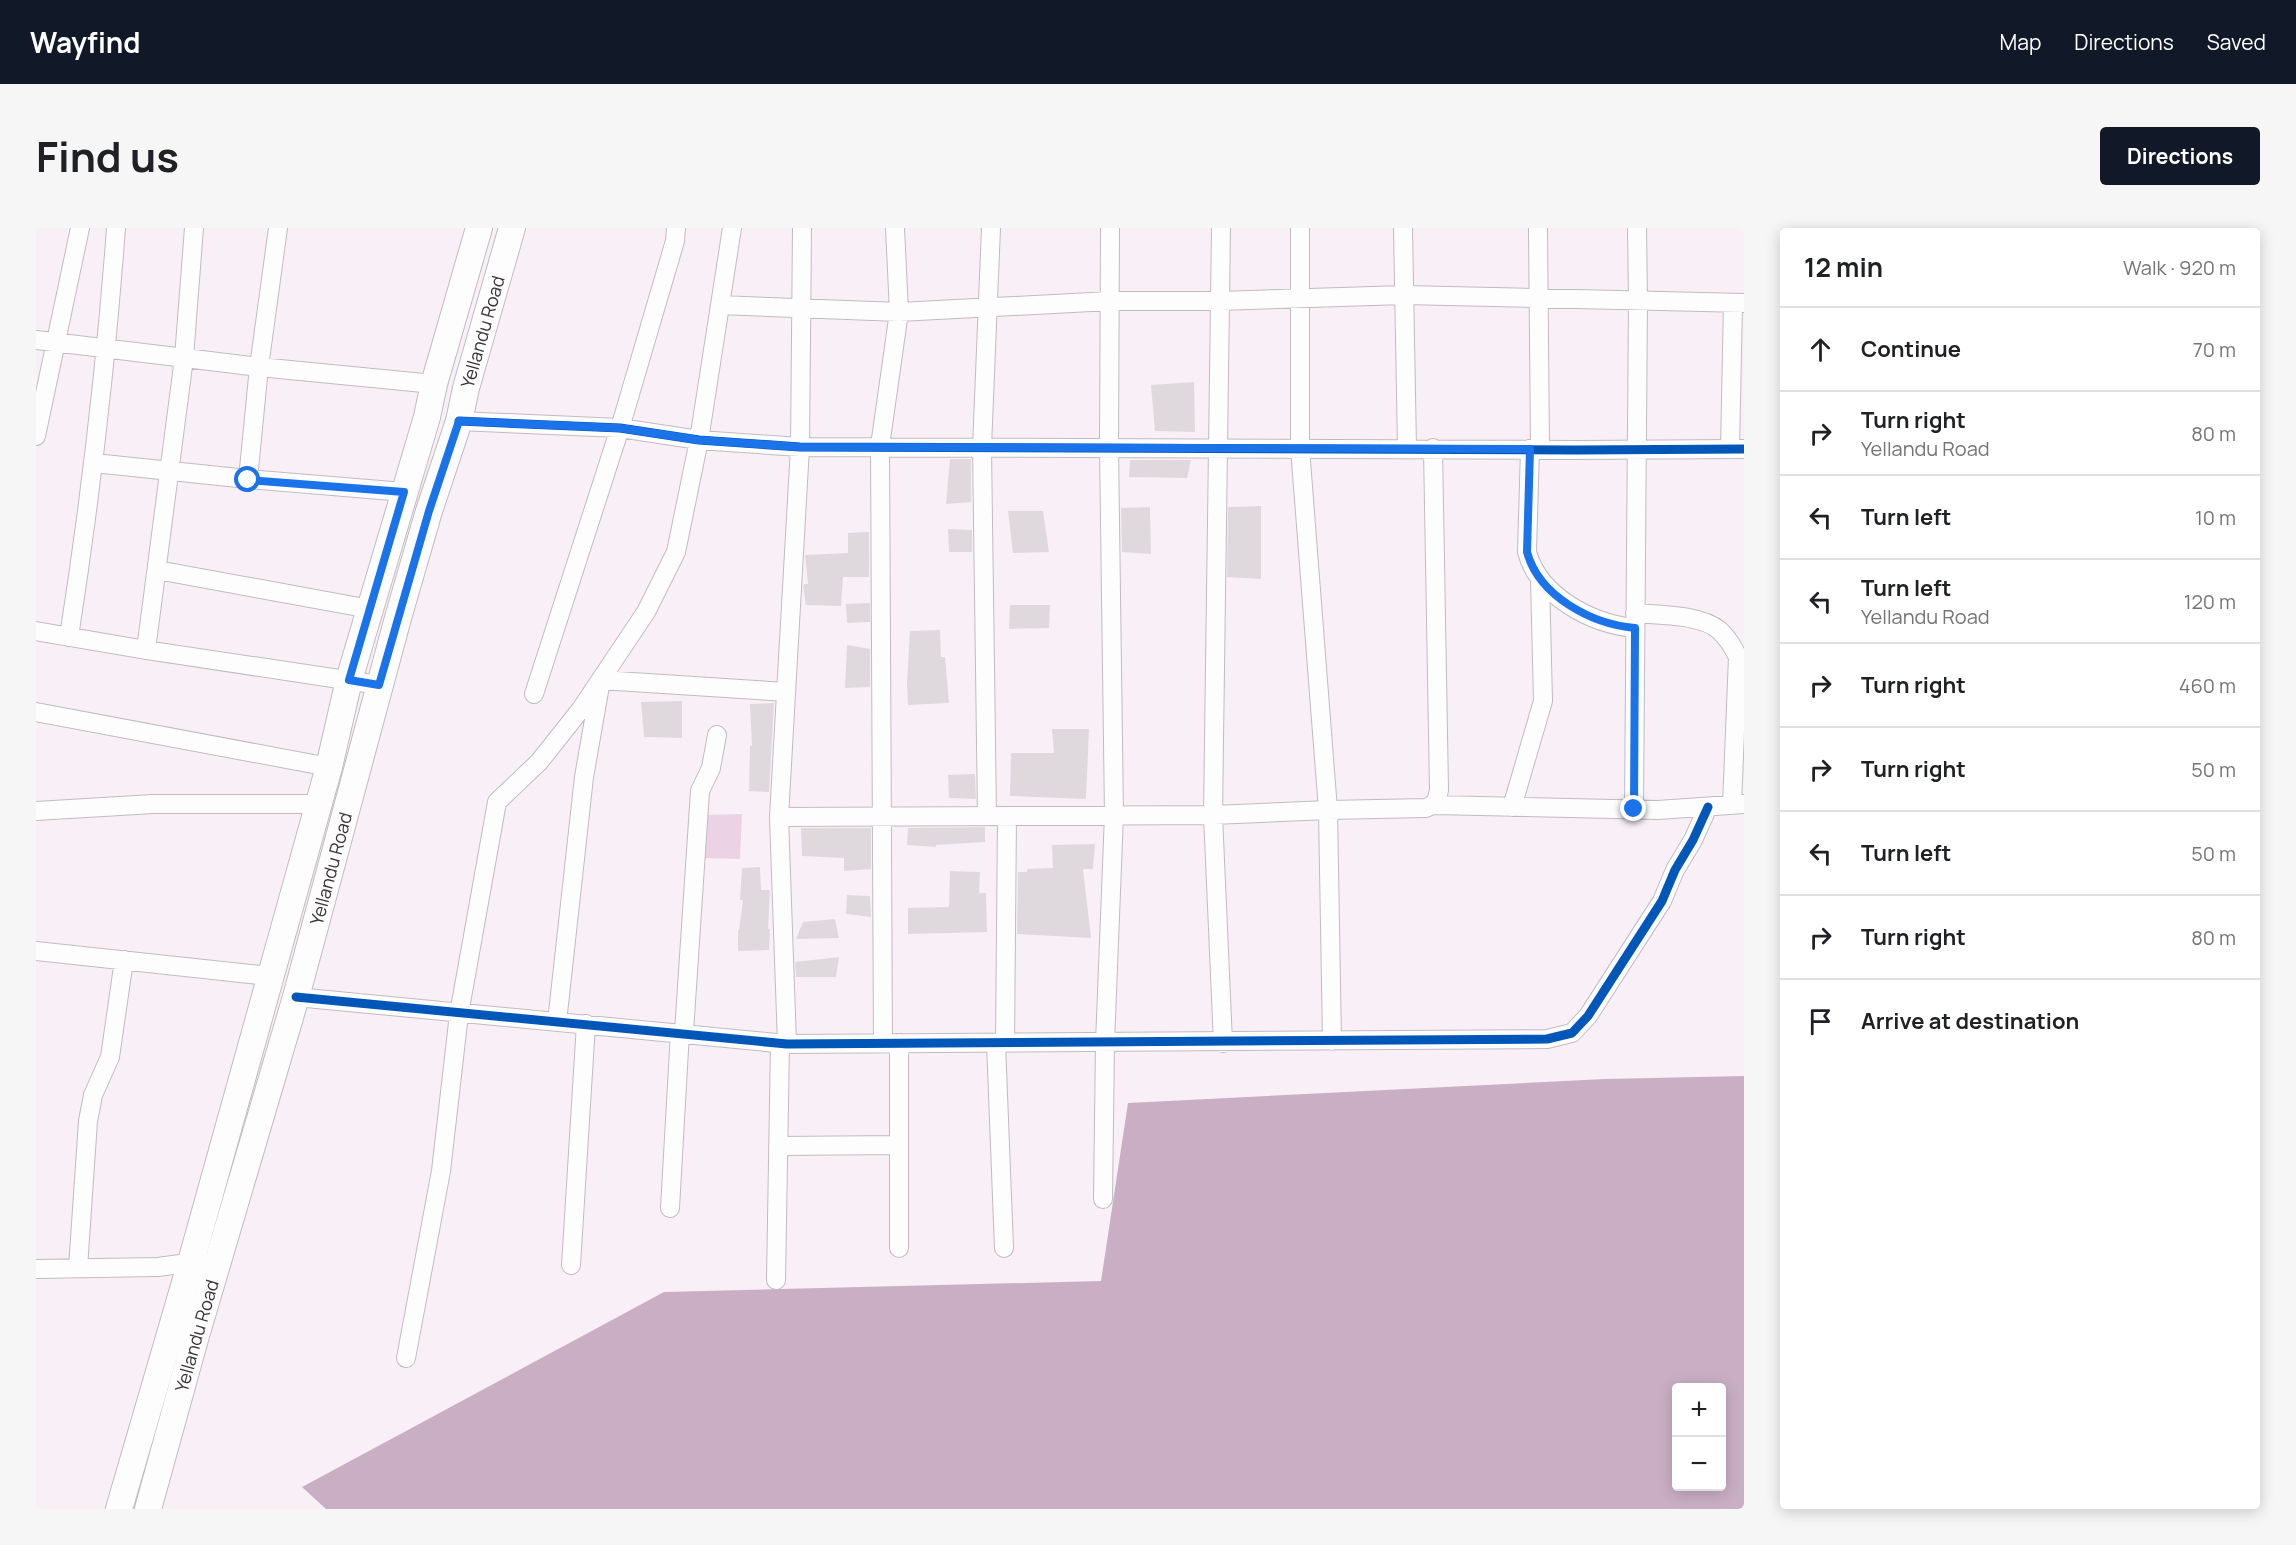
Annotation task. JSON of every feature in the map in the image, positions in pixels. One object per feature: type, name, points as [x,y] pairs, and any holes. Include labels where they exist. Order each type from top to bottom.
[{"type":"main road","name":"Yellandu Road","points":[[119,1509],[191,1262],[329,767],[349,680],[427,417],[434,384],[478,228]]},
{"type":"main road","name":"Yellandu Road","points":[[148,1509],[218,1258],[296,997],[379,685],[429,511],[459,421],[466,388],[512,228]]},
{"type":"street","points":[[36,436],[45,400],[45,341],[80,228]]},
{"type":"street","points":[[69,637],[94,463],[107,349],[116,228]]},
{"type":"street","points":[[146,650],[184,358],[194,228]]},
{"type":"street","points":[[248,480],[259,367],[278,228]]},
{"type":"street","points":[[534,694],[620,428],[675,241],[676,228]]},
{"type":"street","points":[[406,1358],[441,1171],[459,1014],[497,802],[539,762],[581,709],[646,612],[676,552],[699,440],[732,228]]},
{"type":"street","points":[[776,1280],[778,1146],[783,1043],[780,817],[800,447],[802,228]]},
{"type":"street","points":[[895,228],[899,312],[880,447],[881,817],[891,1043],[899,1144],[899,1248]]},
{"type":"street","points":[[987,816],[982,447],[991,228]]},
{"type":"street","points":[[1103,1199],[1105,1043],[1114,815],[1109,447],[1110,228]]},
{"type":"street","points":[[1221,228],[1213,815],[1223,1042]]},
{"type":"street","points":[[1300,228],[1300,448],[1328,810],[1332,1041]]},
{"type":"street","points":[[1403,228],[1407,448]]},
{"type":"street","points":[[1433,805],[1634,809],[1738,805],[1740,703],[1738,657],[1730,643],[1717,628],[1690,618],[1635,620],[1617,625],[1584,613],[1554,594],[1531,565],[1527,552],[1535,449],[1539,298],[1538,228]]},
{"type":"street","points":[[1634,809],[1637,228]]},
{"type":"street","points":[[459,421],[620,428],[699,440],[800,447],[1737,449],[1738,303],[1404,295],[1220,301],[1110,301],[899,312],[720,305]]},
{"type":"street","points":[[45,341],[259,367],[434,384]]},
{"type":"street","points":[[780,817],[1213,815],[1426,808],[1433,805],[1437,801],[1438,790],[1434,448]]},
{"type":"street","points":[[94,463],[248,480],[404,492]]},
{"type":"street","points":[[157,570],[370,609]]},
{"type":"street","points":[[1512,807],[1543,701],[1540,579]]},
{"type":"street","points":[[36,631],[379,685]]},
{"type":"street","points":[[601,680],[786,692]]},
{"type":"street","points":[[557,1022],[584,777],[601,680]]},
{"type":"street","points":[[36,712],[329,767]]},
{"type":"street","points":[[670,1208],[699,791],[711,768],[717,735]]},
{"type":"street","points":[[36,811],[153,804],[318,804]]},
{"type":"street","points":[[296,997],[783,1043],[1547,1039],[1572,1033],[1588,1016],[1662,901],[1675,870],[1693,840],[1708,807]]},
{"type":"street","points":[[1004,1248],[1001,1043],[1007,816]]},
{"type":"street","points":[[36,951],[269,976]]},
{"type":"street","points":[[78,1268],[88,1121],[93,1095],[110,1057],[124,960]]},
{"type":"street","points":[[571,1265],[586,1024]]},
{"type":"street","points":[[778,1146],[899,1144]]},
{"type":"street","points":[[36,1269],[158,1267],[218,1258]]},
{"type":"shaded area","points":[[742,814],[740,859],[703,858],[705,815]]},
{"type":"shaded area","points":[[1744,1076],[1744,1509],[326,1509],[302,1487],[664,1292],[1101,1281],[1128,1103],[1605,1079]]},
{"type":"building","points":[[1194,382],[1195,432],[1155,431],[1151,385]]},
{"type":"building","points":[[950,459],[971,459],[971,502],[946,504]]},
{"type":"building","points":[[1130,460],[1191,460],[1187,478],[1129,477]]},
{"type":"building","points":[[1261,506],[1261,579],[1227,577],[1228,507]]},
{"type":"building","points":[[1150,507],[1151,554],[1122,552],[1121,508]]},
{"type":"building","points":[[1008,511],[1043,511],[1049,552],[1013,553]]},
{"type":"building","points":[[948,529],[972,530],[972,552],[949,552]]},
{"type":"building","points":[[869,532],[869,577],[843,577],[841,606],[806,605],[803,586],[808,584],[805,555],[848,553],[848,533]]},
{"type":"building","points":[[870,603],[870,622],[847,623],[846,604]]},
{"type":"building","points":[[1010,605],[1050,605],[1049,628],[1009,629]]},
{"type":"building","points":[[940,630],[941,657],[945,657],[949,703],[908,705],[910,631]]},
{"type":"building","points":[[847,645],[870,649],[870,687],[845,688]]},
{"type":"building","points":[[682,701],[682,738],[644,737],[641,702]]},
{"type":"building","points":[[774,703],[769,792],[749,791],[750,746],[752,746],[750,704]]},
{"type":"building","points":[[1052,729],[1089,729],[1086,799],[1010,796],[1011,753],[1054,753]]},
{"type":"building","points":[[975,774],[976,799],[949,798],[948,775]]},
{"type":"building","points":[[985,827],[985,842],[936,845],[936,847],[907,845],[908,828]]},
{"type":"building","points":[[801,828],[871,828],[871,869],[844,871],[844,858],[802,856]]},
{"type":"building","points":[[1095,844],[1093,869],[1083,869],[1091,938],[1017,934],[1018,872],[1027,872],[1027,869],[1053,868],[1052,845]]},
{"type":"building","points":[[760,867],[761,890],[770,890],[769,950],[738,951],[738,930],[743,900],[740,900],[742,868]]},
{"type":"building","points":[[950,871],[980,872],[979,893],[986,893],[987,932],[908,934],[908,908],[949,907]]},
{"type":"building","points":[[847,895],[870,896],[871,917],[846,914]]},
{"type":"building","points":[[835,919],[839,938],[796,939],[803,922]]},
{"type":"building","points":[[839,957],[836,977],[796,977],[795,962]]},
{"type":"cycle path","points":[[459,421],[620,428],[699,440],[800,447],[1744,449]]},
{"type":"cycle path","points":[[296,997],[787,1044],[1547,1039],[1572,1033],[1588,1016],[1662,901],[1675,870],[1693,840],[1708,807]]},
{"type":"route","points":[[248,480],[404,492],[349,680],[379,685],[429,511],[459,421],[620,428],[699,440],[800,447],[1530,449],[1527,552],[1531,565],[1554,594],[1584,613],[1624,627],[1635,628],[1634,809]]}]
